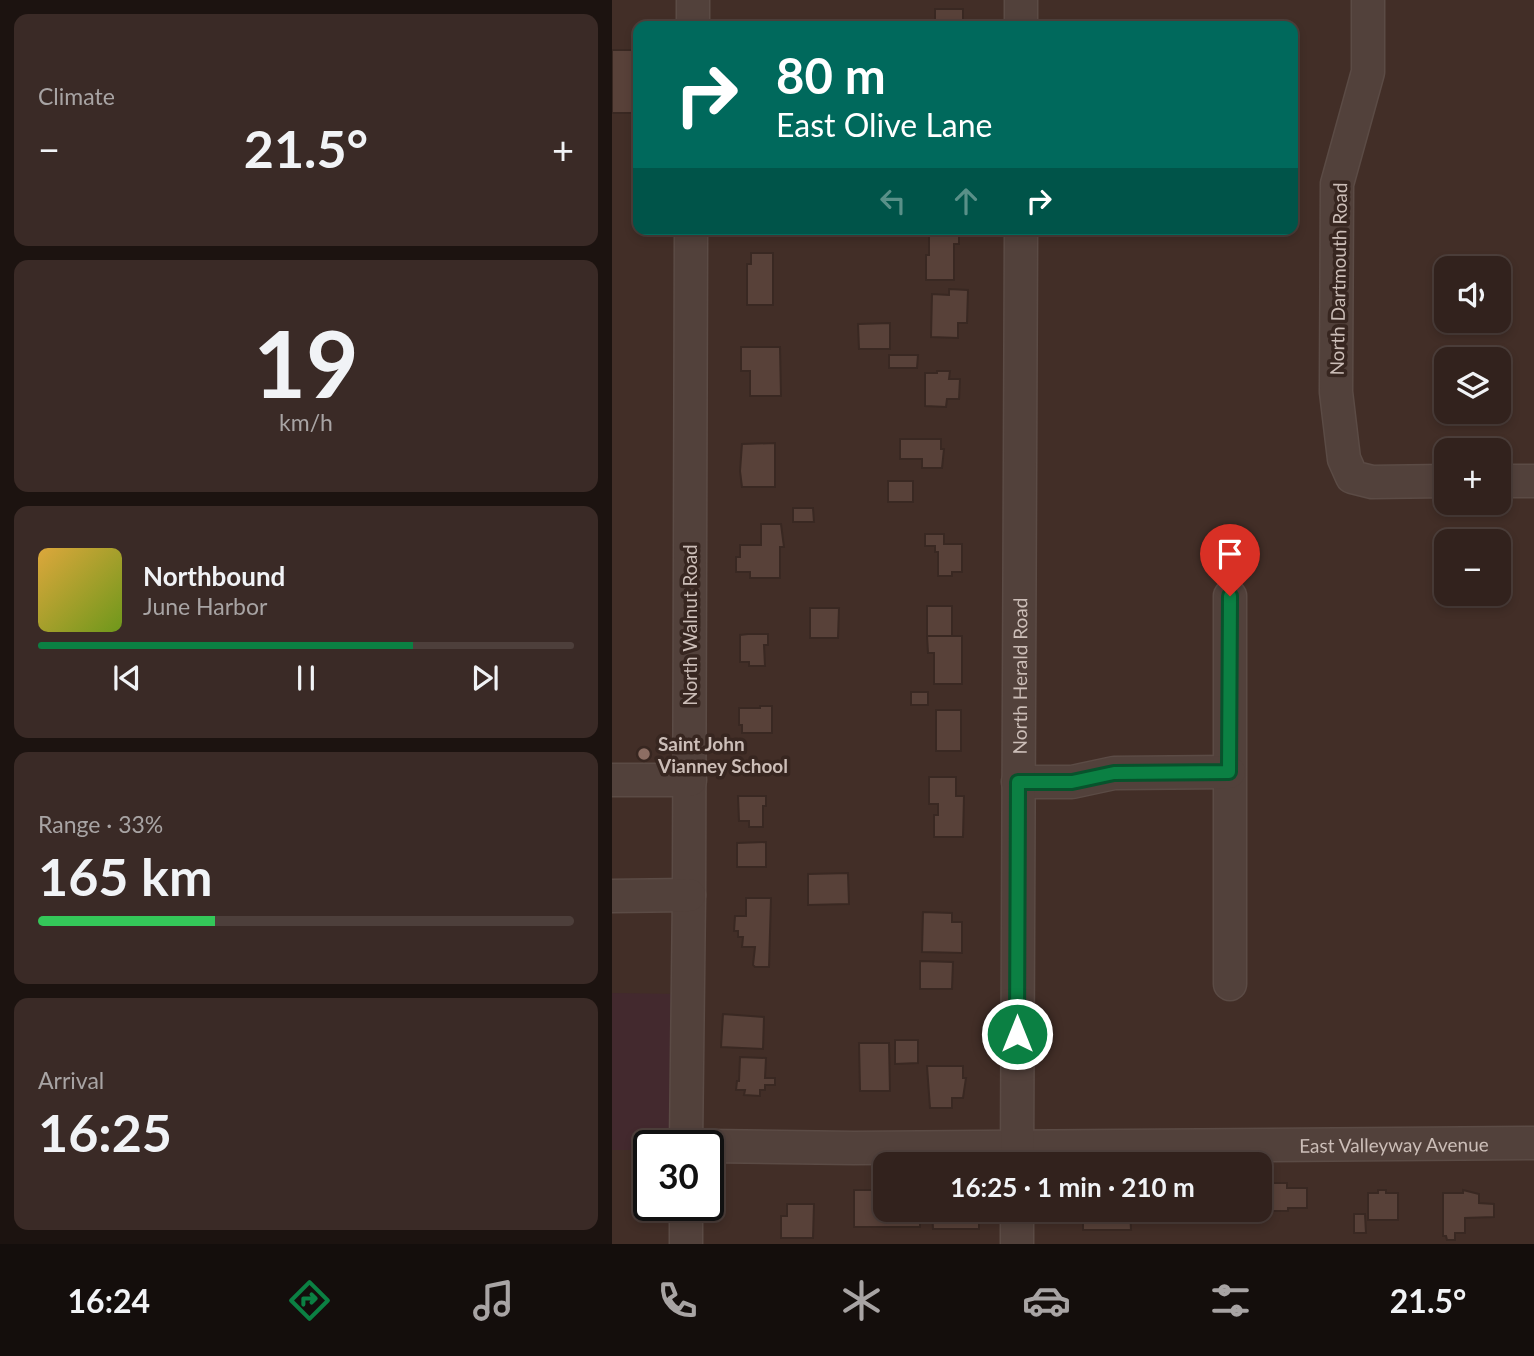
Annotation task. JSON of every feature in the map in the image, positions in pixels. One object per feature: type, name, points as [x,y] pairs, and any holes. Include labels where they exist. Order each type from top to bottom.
[{"type":"street","points":[[692,21],[693,0]]},
{"type":"street","points":[[1021,21],[1022,0]]},
{"type":"street","name":"North Dartmouth Road","points":[[1368,0],[1368,72],[1337,184],[1336,392],[1344,459],[1352,477],[1372,482],[1434,481]]},
{"type":"street","name":"North Walnut Road","points":[[686,1130],[691,235]]},
{"type":"street","name":"North Herald Road","points":[[1017,1152],[1021,235]]},
{"type":"street","points":[[1511,481],[1534,481]]},
{"type":"street","points":[[1230,596],[1230,984]]},
{"type":"street","points":[[1018,782],[1072,782],[1114,773],[1229,772]]},
{"type":"street","points":[[612,780],[690,780]]},
{"type":"street","points":[[612,896],[689,895]]},
{"type":"street","name":"East Valleyway Avenue","points":[[1146,1152],[1534,1143]]},
{"type":"street","name":"East Valleyway Avenue","points":[[724,1146],[914,1152]]},
{"type":"street","points":[[686,1221],[686,1244]]},
{"type":"street","points":[[1017,1222],[1017,1244]]},
{"type":"shaded area","points":[[612,993],[677,994],[675,1130],[633,1130],[633,1150],[612,1150]]},
{"type":"building","points":[[935,9],[963,9],[963,21],[935,21]]},
{"type":"building","points":[[612,50],[633,50],[633,113],[612,113]]},
{"type":"building","points":[[929,235],[959,235],[959,244],[954,244],[954,280],[926,280],[926,255],[929,255]]},
{"type":"building","points":[[751,253],[773,253],[773,305],[747,305],[747,264],[751,264]]},
{"type":"building","points":[[949,289],[968,290],[967,323],[958,323],[958,338],[931,337],[932,294],[949,295]]},
{"type":"building","points":[[890,323],[890,349],[859,349],[858,324]]},
{"type":"building","points":[[741,347],[780,347],[781,396],[750,396],[750,371],[741,371]]},
{"type":"building","points":[[889,355],[918,355],[917,368],[889,368]]},
{"type":"building","points":[[950,371],[949,379],[960,379],[959,399],[947,399],[946,407],[925,406],[925,373]]},
{"type":"building","points":[[900,439],[941,439],[941,449],[944,449],[942,468],[922,468],[922,459],[900,459]]},
{"type":"building","points":[[775,443],[775,487],[742,487],[742,444]]},
{"type":"building","points":[[888,481],[913,481],[913,502],[888,502]]},
{"type":"building","points":[[793,508],[813,508],[814,522],[793,522]]},
{"type":"building","points":[[761,524],[781,524],[784,547],[780,547],[780,578],[750,578],[750,572],[736,572],[736,557],[740,557],[740,545],[761,545]]},
{"type":"building","points":[[925,534],[944,534],[944,544],[962,544],[962,572],[952,572],[952,576],[938,576],[938,552],[935,552],[935,546],[925,546]]},
{"type":"building","points":[[927,606],[952,606],[952,636],[927,636]]},
{"type":"building","points":[[810,608],[839,608],[838,638],[810,638]]},
{"type":"building","points":[[768,634],[768,645],[764,645],[765,666],[749,666],[749,662],[740,662],[740,635]]},
{"type":"building","points":[[927,636],[962,636],[962,684],[934,684],[934,653],[928,653]]},
{"type":"building","points":[[911,692],[928,692],[928,705],[911,705]]},
{"type":"building","points":[[772,706],[772,733],[742,733],[739,708]]},
{"type":"building","points":[[936,710],[961,710],[961,751],[936,751]]},
{"type":"building","points":[[929,777],[956,777],[956,796],[964,796],[963,837],[934,837],[934,815],[938,815],[938,804],[929,804]]},
{"type":"building","points":[[738,796],[766,796],[763,827],[749,827],[749,821],[739,821]]},
{"type":"building","points":[[766,842],[766,867],[737,867],[737,843]]},
{"type":"building","points":[[848,873],[849,904],[808,905],[808,874]]},
{"type":"building","points":[[746,898],[771,898],[769,967],[753,965],[755,947],[742,947],[743,937],[738,937],[738,931],[734,931],[735,916],[746,916]]},
{"type":"building","points":[[923,912],[952,913],[952,922],[962,922],[962,953],[922,952]]},
{"type":"building","points":[[920,961],[953,962],[952,989],[920,989]]},
{"type":"building","points":[[723,1014],[764,1017],[763,1049],[721,1047]]},
{"type":"building","points":[[895,1040],[918,1040],[918,1063],[895,1064]]},
{"type":"building","points":[[859,1043],[889,1043],[890,1091],[860,1091]]},
{"type":"building","points":[[740,1057],[766,1058],[765,1078],[775,1078],[775,1085],[765,1085],[765,1090],[760,1090],[760,1096],[744,1095],[745,1090],[736,1090]]},
{"type":"building","points":[[927,1066],[963,1066],[963,1078],[966,1078],[963,1098],[952,1098],[952,1108],[930,1108]]},
{"type":"building","points":[[1272,1183],[1287,1183],[1287,1188],[1307,1188],[1307,1208],[1288,1208],[1288,1211],[1272,1211]]},
{"type":"building","points":[[854,1190],[873,1190],[873,1222],[920,1222],[920,1227],[854,1227]]},
{"type":"building","points":[[1378,1190],[1398,1193],[1398,1220],[1368,1220],[1368,1193],[1378,1193]]},
{"type":"building","points":[[1463,1190],[1479,1194],[1479,1203],[1494,1204],[1494,1217],[1465,1218],[1465,1233],[1455,1233],[1455,1240],[1447,1240],[1446,1236],[1443,1236],[1443,1193],[1463,1193]]},
{"type":"building","points":[[787,1204],[814,1204],[813,1238],[781,1238],[781,1216],[787,1216]]},
{"type":"building","points":[[1354,1214],[1365,1214],[1366,1233],[1354,1233]]},
{"type":"building","points":[[933,1222],[979,1222],[979,1229],[933,1229]]},
{"type":"building","points":[[1083,1222],[1131,1222],[1131,1230],[1083,1230]]},
{"type":"place","name":"Saint John Vianney School","points":[[644,754]]},
{"type":"route","points":[[1017,1034],[1018,782],[1072,782],[1114,773],[1229,772],[1230,596]]}]
